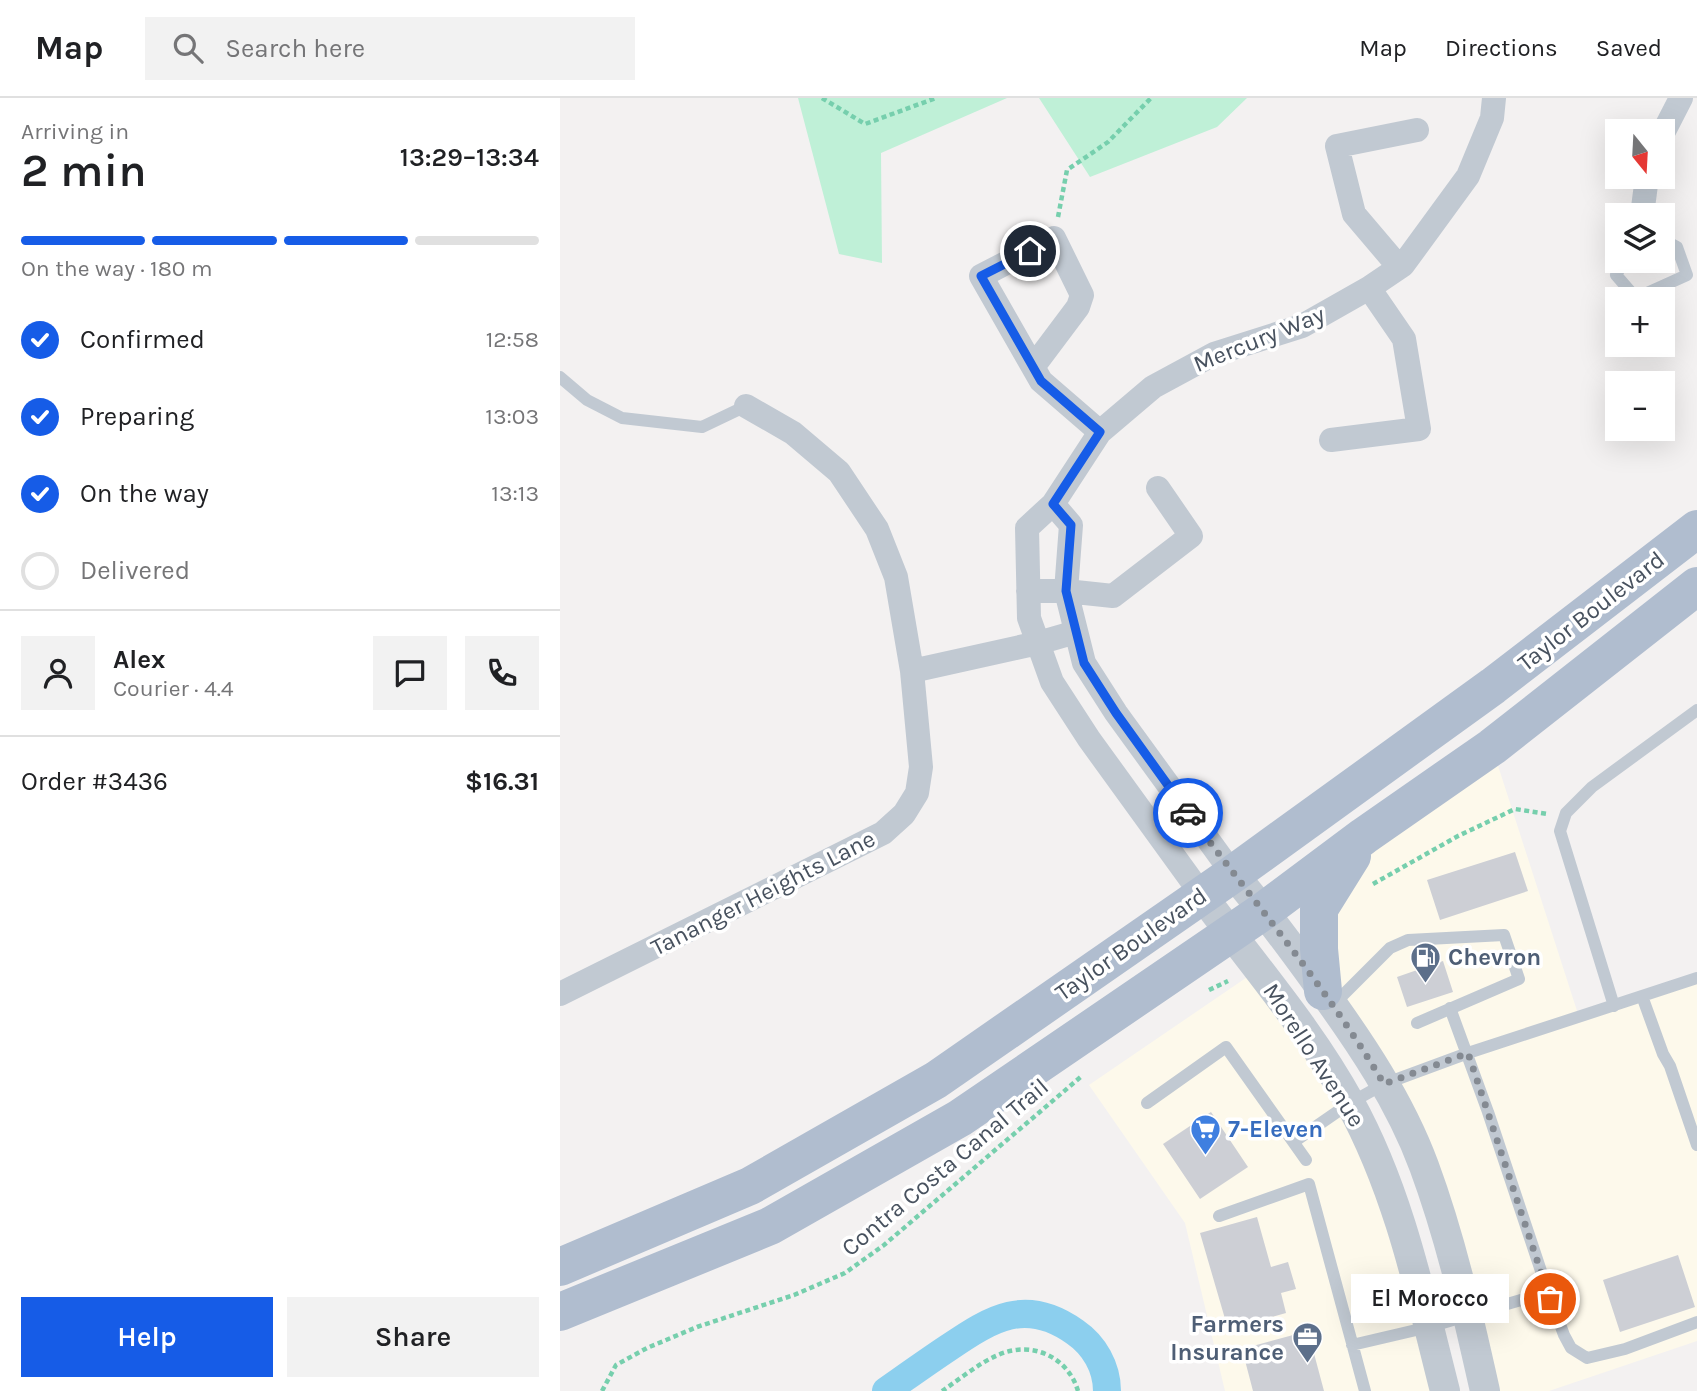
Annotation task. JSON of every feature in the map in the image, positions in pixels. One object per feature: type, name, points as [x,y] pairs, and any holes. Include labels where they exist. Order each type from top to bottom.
[{"type":"main road","name":"Taylor Boulevard","points":[[560,1267],[750,1186],[936,1080],[1233,874],[1493,686],[1697,529]]},
{"type":"main road","name":"Taylor Boulevard","points":[[560,1312],[769,1226],[960,1118],[1265,910],[1364,836],[1492,747],[1697,586]]},
{"type":"main road","points":[[1328,998],[1319,949],[1319,909],[1364,836]]},
{"type":"street","name":"Mercury Way","points":[[1202,895],[1089,739],[1052,681],[1029,618],[1027,527],[1053,504],[1100,432],[1153,387],[1214,354],[1302,327],[1399,267],[1468,176],[1492,118],[1494,98]]},
{"type":"street","points":[[1670,119],[1681,98]]},
{"type":"street","points":[[1399,267],[1354,214],[1338,146],[1417,130]]},
{"type":"street","points":[[1033,367],[1078,307],[1082,295],[1054,238],[981,276],[1033,367],[1041,381],[1100,432]]},
{"type":"street","points":[[1331,440],[1419,429],[1404,339],[1369,288]]},
{"type":"street","name":"Tananger Heights Lane","points":[[560,994],[883,833],[904,814],[917,793],[921,768],[912,671],[896,577],[877,529],[838,472],[793,433],[746,407]]},
{"type":"street","points":[[1028,591],[1066,591],[1113,596],[1191,536],[1158,488]]},
{"type":"street","points":[[1053,504],[1071,525],[1066,591],[1084,663],[1116,713],[1233,874]]},
{"type":"street","points":[[912,671],[1076,632]]},
{"type":"street","name":"Morello Avenue","points":[[1233,874],[1265,910],[1355,1035],[1384,1084],[1423,1164],[1448,1238],[1485,1391]]},
{"type":"street","name":"Morello Avenue","points":[[1202,895],[1311,1040],[1350,1103],[1377,1158],[1401,1224],[1445,1391]]},
{"type":"lane","points":[[1617,273],[1636,298],[1687,275],[1675,246]]},
{"type":"lane","points":[[560,377],[587,400],[622,418],[702,427],[746,407]]},
{"type":"lane","points":[[1614,1006],[1560,831],[1564,817],[1592,787],[1697,710]]},
{"type":"lane","points":[[1328,998],[1390,948],[1408,940],[1504,935],[1519,978],[1416,1023]]},
{"type":"lane","points":[[1295,1141],[1350,1103],[1384,1084],[1468,1053],[1697,978]]},
{"type":"lane","points":[[1642,996],[1697,1145]]},
{"type":"lane","points":[[1450,1009],[1468,1053],[1548,1292],[1571,1348],[1587,1358],[1625,1349],[1697,1322]]},
{"type":"lane","points":[[1147,1103],[1226,1047],[1306,1160]]},
{"type":"lane","points":[[1219,1216],[1309,1184],[1365,1391]]},
{"type":"lane","points":[[1352,1345],[1429,1327],[1548,1292]]},
{"type":"path","points":[[822,98],[865,124],[936,98]]},
{"type":"path","points":[[1054,238],[1067,170],[1108,142],[1151,98]]},
{"type":"path","points":[[1367,888],[1458,836],[1515,808],[1564,817]]},
{"type":"path","points":[[1201,993],[1228,981]]},
{"type":"path","name":"Contra Costa Canal Trail","points":[[602,1391],[616,1365],[648,1348],[697,1327],[794,1295],[845,1273],[884,1245],[1093,1067]]},
{"type":"path","points":[[942,1391],[998,1355],[1018,1350],[1035,1350],[1063,1363],[1072,1374],[1078,1391]]},
{"type":"shaded area","points":[[1492,747],[1579,1017],[1697,978],[1697,1341],[1549,1391],[1485,1391],[1448,1238],[1319,949],[1364,836]]},
{"type":"shaded area","points":[[1259,969],[1350,1103],[1445,1391],[1225,1391],[1185,1223],[1089,1085]]},
{"type":"green space","points":[[798,98],[1007,98],[881,153],[882,263],[839,254]]},
{"type":"green space","points":[[1039,98],[1247,98],[1217,127],[1090,177]]},
{"type":"building","points":[[1515,852],[1528,891],[1440,920],[1427,880]]},
{"type":"building","name":"Chevron","points":[[1443,961],[1453,992],[1407,1007],[1397,977]]},
{"type":"building","name":"7-Eleven","points":[[1211,1112],[1248,1167],[1200,1199],[1163,1144]]},
{"type":"building","points":[[1257,1217],[1271,1267],[1288,1262],[1296,1289],[1281,1293],[1286,1313],[1228,1329],[1200,1233]]},
{"type":"building","points":[[1678,1255],[1695,1307],[1620,1332],[1603,1280]]},
{"type":"building","points":[[1308,1331],[1324,1391],[1253,1391],[1242,1349]]},
{"type":"waterway","points":[[886,1391],[980,1328],[1010,1316],[1025,1314],[1057,1321],[1082,1337],[1102,1365],[1107,1391]]},
{"type":"way so far","points":[[1188,813],[1233,874],[1265,910],[1355,1035],[1384,1084],[1468,1053],[1550,1299]]},
{"type":"place","name":"Chevron","points":[[1425,984]]},
{"type":"place","name":"7-Eleven","points":[[1205,1156]]},
{"type":"place","name":"El Morocco","points":[[1550,1299]]},
{"type":"place","name":"Farmers Insurance","points":[[1307,1365]]},
{"type":"route","points":[[1030,251],[981,276],[1041,381],[1100,432],[1053,504],[1071,525],[1066,591],[1084,663],[1116,713],[1188,813]]}]
